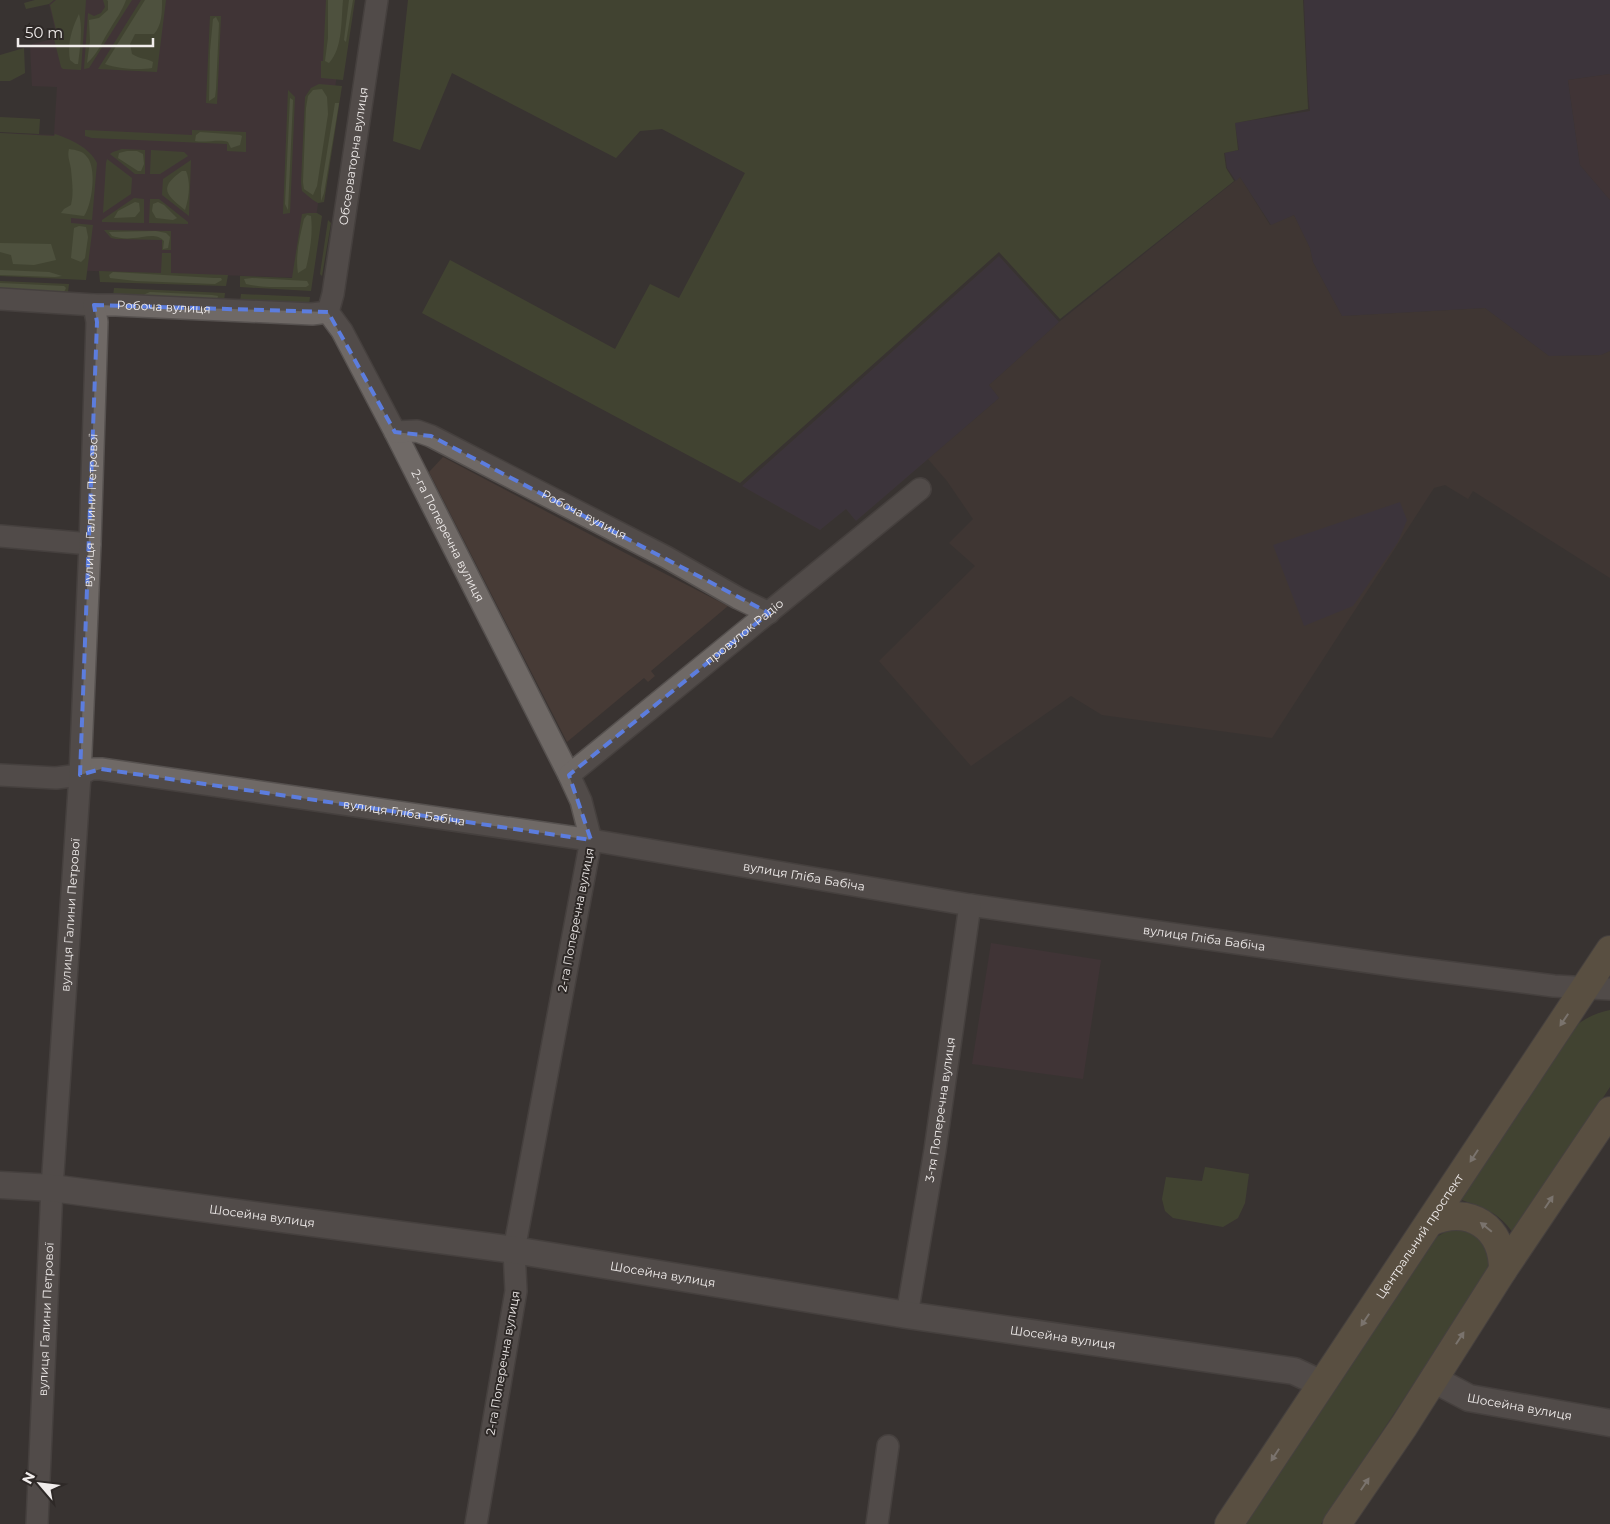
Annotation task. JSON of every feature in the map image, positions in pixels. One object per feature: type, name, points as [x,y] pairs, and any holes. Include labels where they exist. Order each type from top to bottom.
[{"type":"main road","name":"Центральний проспект","points":[[1234,1520],[1430,1222],[1598,989],[1610,950]]},
{"type":"main road","points":[[1337,1524],[1404,1426],[1503,1270],[1610,1111]]},
{"type":"main road","points":[[1430,1222],[1443,1217],[1457,1215],[1471,1218],[1483,1224],[1493,1233],[1500,1244],[1503,1270]]},
{"type":"street","name":"Обсерваторна вулиця","points":[[328,312],[377,0]]},
{"type":"street","name":"Робоча вулиця","points":[[0,299],[312,314],[328,312]]},
{"type":"street","name":"вулиця Галини Петрової","points":[[37,1524],[52,1188],[80,774],[97,322],[94,305]]},
{"type":"street","name":"2-га Поперечна вулиця","points":[[328,312],[342,331],[395,432],[569,775],[581,801],[591,840],[514,1250],[516,1291],[476,1524]]},
{"type":"street","name":"Робоча вулиця","points":[[395,432],[417,431],[431,436],[666,557],[769,613]]},
{"type":"street","name":"провулок Радіо","points":[[569,775],[920,489]]},
{"type":"street","points":[[0,536],[90,544]]},
{"type":"street","name":"вулиця Гліба Бабіча","points":[[0,775],[56,778],[101,768],[591,840],[970,905],[1405,967],[1554,986],[1598,989]]},
{"type":"street","name":"3-тя Поперечна вулиця","points":[[906,1315],[935,1150],[970,905]]},
{"type":"street","name":"Шосейна вулиця","points":[[0,1185],[52,1188],[514,1250],[906,1315],[1294,1371],[1322,1384]]},
{"type":"street","name":"Шосейна вулиця","points":[[1434,1379],[1469,1398],[1610,1423]]},
{"type":"street","points":[[877,1524],[888,1446]]},
{"type":"highlighted area","points":[[94,305],[328,312],[395,432],[431,436],[769,613],[569,775],[591,840],[101,769],[80,775],[97,322]]},
{"type":"shaded area","points":[[54,0],[348,0],[307,278],[0,268],[0,133],[54,135],[57,87],[32,86],[30,46],[57,38],[49,4]]},
{"type":"shaded area","points":[[1304,0],[1610,0],[1610,74],[1568,80],[1580,165],[1610,200],[1610,351],[1601,355],[1549,356],[1485,308],[1342,316],[1313,262],[1310,248],[1294,215],[1271,225],[1240,177],[1236,181],[1227,168],[1225,153],[1239,150],[1235,123],[1310,111]]},
{"type":"shaded area","points":[[1610,74],[1610,200],[1580,165],[1568,80]]},
{"type":"shaded area","points":[[1240,177],[1270,225],[1294,215],[1310,248],[1313,262],[1342,316],[1485,308],[1549,356],[1601,355],[1610,351],[1610,578],[1473,491],[1468,499],[1445,485],[1434,488],[1272,738],[1102,715],[1071,696],[971,766],[879,661],[975,566],[949,543],[973,519],[947,481],[928,459],[999,398],[989,385],[1059,322]]},
{"type":"shaded area","points":[[999,256],[1059,322],[989,385],[999,398],[856,521],[846,509],[820,530],[742,486]]},
{"type":"shaded area","points":[[443,457],[728,606],[651,671],[655,676],[648,682],[644,678],[567,742],[429,472]]},
{"type":"shaded area","points":[[1400,502],[1407,520],[1398,542],[1353,606],[1304,626],[1273,545]]},
{"type":"shaded area","points":[[991,943],[1101,960],[1083,1079],[972,1064]]},
{"type":"green space","points":[[35,0],[54,0],[49,4],[26,9],[24,3]]},
{"type":"green space","points":[[56,0],[86,0],[81,70],[63,69],[61,67],[54,39],[58,38],[50,5]]},
{"type":"green space","points":[[103,0],[132,0],[89,68],[84,69],[88,13],[94,16],[101,13],[105,7]]},
{"type":"green space","points":[[107,0],[126,0],[97,51],[87,63],[90,41],[89,20],[99,18],[108,10]]},
{"type":"green space","points":[[141,0],[166,0],[157,72],[98,69]]},
{"type":"green space","points":[[145,0],[162,0],[160,22],[154,34],[135,34],[130,44],[132,54],[153,62],[152,68],[128,69],[105,64]]},
{"type":"green space","points":[[326,0],[355,0],[343,80],[321,78]]},
{"type":"green space","points":[[328,0],[343,0],[339,42],[334,57],[329,63],[325,61],[328,38]]},
{"type":"green space","points":[[349,0],[353,0],[346,42],[344,40]]},
{"type":"green space","points":[[408,0],[1303,0],[1308,109],[1235,123],[1238,150],[1224,153],[1226,168],[1234,181],[1060,319],[999,252],[740,483],[422,313],[450,260],[615,349],[650,284],[679,298],[745,173],[662,129],[640,131],[616,158],[452,73],[420,150],[393,141]]},
{"type":"green space","points":[[79,14],[81,26],[80,45],[78,64],[75,64],[70,60],[69,48],[72,30]]},
{"type":"green space","points":[[210,16],[221,16],[217,104],[206,103]]},
{"type":"green space","points":[[216,17],[219,23],[216,89],[215,97],[209,101],[210,51],[213,19]]},
{"type":"green space","points":[[24,48],[25,73],[10,81],[0,81],[0,55]]},
{"type":"green space","points":[[319,84],[342,86],[324,202],[318,203],[302,191],[301,182],[305,97],[311,88]]},
{"type":"green space","points":[[322,89],[327,97],[328,114],[317,186],[313,195],[304,189],[303,182],[306,108],[308,96],[313,90]]},
{"type":"green space","points":[[288,90],[295,97],[290,213],[283,214]]},
{"type":"green space","points":[[290,98],[293,100],[288,210],[285,204]]},
{"type":"green space","points":[[335,103],[339,103],[324,193],[321,201],[321,189]]},
{"type":"green space","points":[[0,117],[40,119],[39,134],[0,132]]},
{"type":"green space","points":[[85,130],[192,135],[192,130],[246,132],[246,152],[227,151],[227,144],[92,138],[85,136]]},
{"type":"green space","points":[[200,132],[242,136],[240,145],[231,148],[228,142],[225,141],[195,141],[196,135]]},
{"type":"green space","points":[[0,133],[54,136],[55,134],[73,141],[94,157],[97,163],[92,220],[71,218],[71,223],[93,225],[86,280],[0,276]]},
{"type":"green space","points":[[69,149],[83,153],[90,162],[92,169],[91,195],[84,216],[61,213],[71,205],[72,200],[73,187],[68,157]]},
{"type":"green space","points":[[122,149],[145,150],[145,174],[135,174],[110,154]]},
{"type":"green space","points":[[151,150],[184,152],[188,156],[160,174],[150,174]]},
{"type":"green space","points":[[137,151],[143,154],[144,164],[141,171],[118,158],[119,153]]},
{"type":"green space","points":[[107,159],[132,178],[131,194],[103,213],[106,163]]},
{"type":"green space","points":[[191,160],[189,216],[162,195],[163,179]]},
{"type":"green space","points":[[182,171],[186,171],[189,185],[185,210],[169,196],[167,191],[170,182]]},
{"type":"green space","points":[[134,198],[144,199],[144,223],[102,222],[102,220]]},
{"type":"green space","points":[[150,199],[159,199],[188,222],[188,224],[149,223]]},
{"type":"green space","points":[[135,202],[139,203],[140,211],[135,217],[114,218],[118,211]]},
{"type":"green space","points":[[158,202],[164,205],[177,218],[173,220],[156,218],[152,211],[153,204]]},
{"type":"green space","points":[[317,213],[322,216],[311,291],[240,287],[240,276],[292,278],[302,214]]},
{"type":"green space","points":[[307,215],[311,216],[310,249],[306,268],[298,273],[298,246],[304,219]]},
{"type":"green space","points":[[328,220],[331,223],[322,276],[320,274]]},
{"type":"green space","points":[[79,226],[86,227],[88,237],[85,258],[81,262],[71,258],[74,228]]},
{"type":"green space","points":[[104,230],[171,231],[171,250],[162,250],[162,240],[116,239],[111,238]]},
{"type":"green space","points":[[156,231],[166,233],[170,237],[168,248],[163,249],[164,241],[161,238],[149,236],[122,238],[112,236],[109,232]]},
{"type":"green space","points":[[0,243],[51,244],[56,260],[34,265],[13,264],[11,255],[0,252]]},
{"type":"green space","points":[[162,253],[171,253],[171,273],[228,275],[226,286],[100,282],[99,271],[161,273]]},
{"type":"green space","points":[[0,270],[49,272],[62,276],[0,275]]},
{"type":"green space","points":[[113,272],[221,278],[222,280],[215,284],[136,281],[110,278],[109,275]]},
{"type":"green space","points":[[244,279],[307,281],[309,285],[306,287],[276,287],[246,284]]},
{"type":"green space","points":[[0,281],[69,284],[68,292],[65,294],[0,291]]},
{"type":"green space","points":[[0,283],[64,286],[66,288],[64,292],[0,289]]},
{"type":"green space","points":[[114,288],[225,293],[224,301],[113,297]]},
{"type":"green space","points":[[150,292],[218,296],[217,300],[143,295]]},
{"type":"green space","points":[[241,294],[310,297],[309,305],[240,302]]},
{"type":"green space","points":[[1610,1010],[1610,1087],[1513,1233],[1496,1215],[1459,1199],[1572,1029],[1590,1017]]},
{"type":"green space","points":[[1205,1167],[1249,1174],[1245,1203],[1238,1218],[1223,1227],[1173,1218],[1165,1211],[1162,1199],[1166,1177],[1202,1181]]},
{"type":"green space","points":[[1458,1229],[1474,1235],[1484,1245],[1488,1260],[1485,1276],[1321,1524],[1246,1524],[1250,1514],[1433,1239],[1447,1231]]}]
